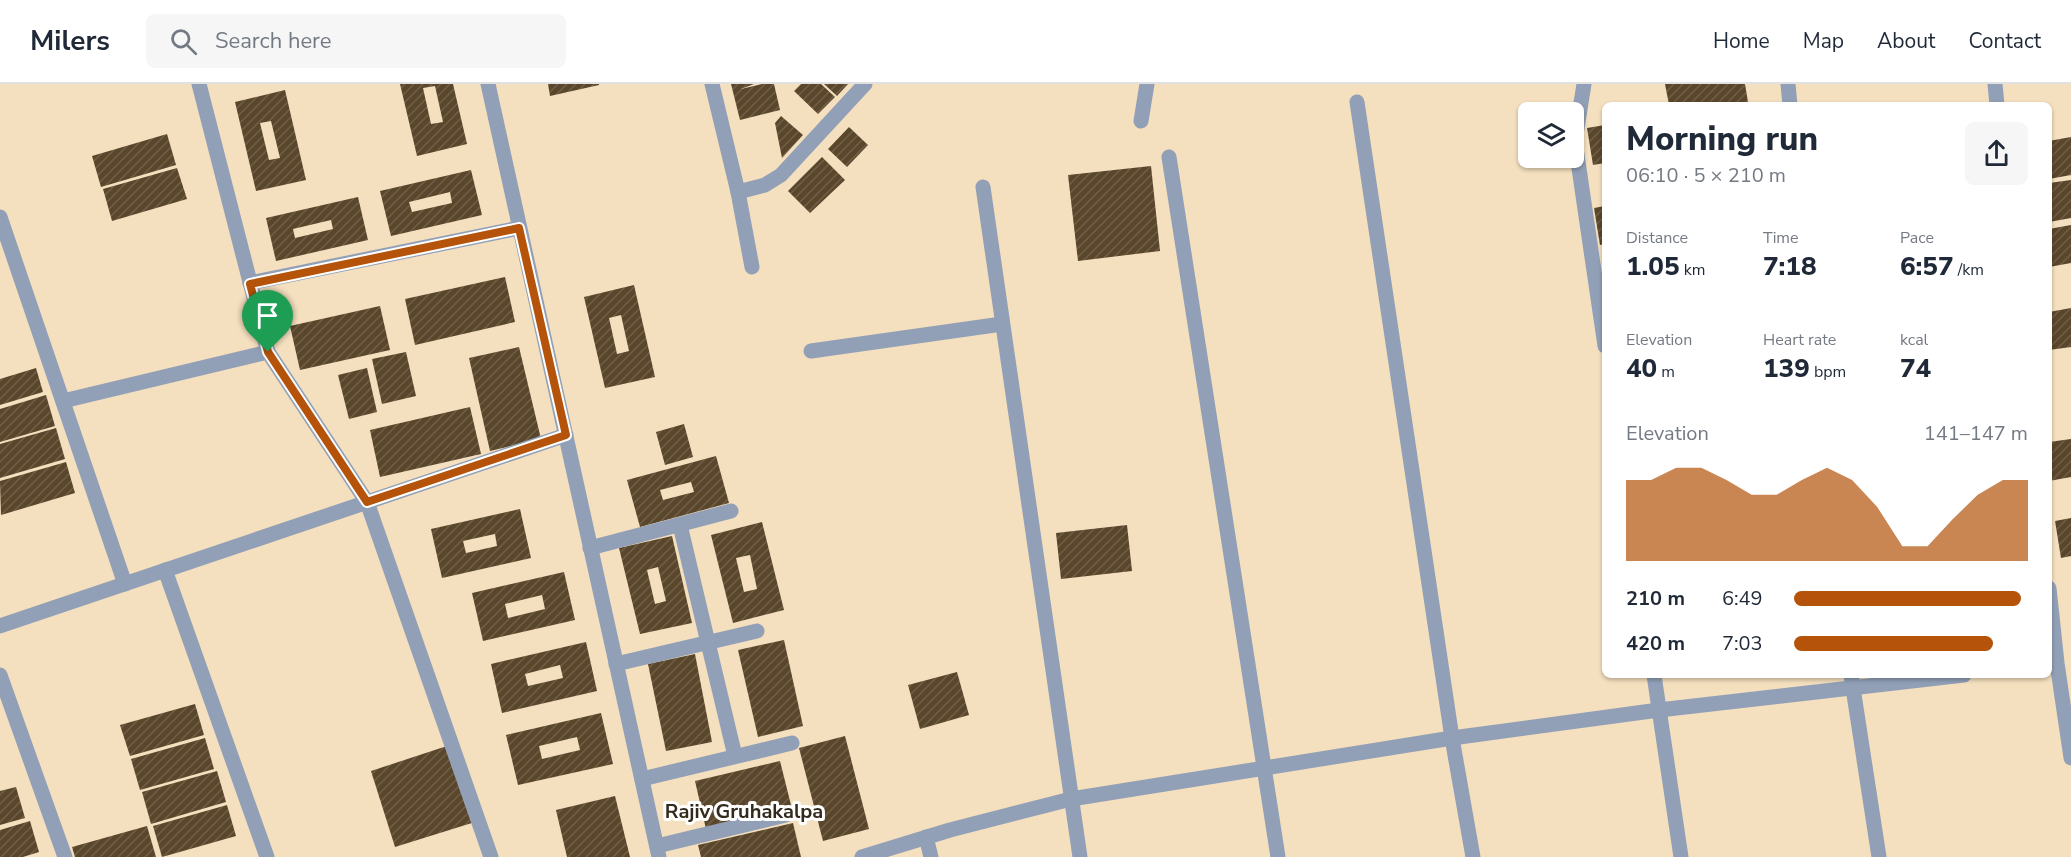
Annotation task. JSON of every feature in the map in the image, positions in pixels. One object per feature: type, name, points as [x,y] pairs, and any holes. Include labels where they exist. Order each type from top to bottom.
[{"type":"street","points":[[199,84],[268,352],[367,502],[491,857]]},
{"type":"street","points":[[488,84],[658,851],[786,815]]},
{"type":"street","points":[[712,84],[738,192],[752,267]]},
{"type":"street","points":[[738,192],[765,185],[781,175],[865,84]]},
{"type":"street","points":[[1141,121],[1147,84]]},
{"type":"street","points":[[1584,84],[1575,141],[1602,326]]},
{"type":"street","points":[[1788,84],[1790,102]]},
{"type":"street","points":[[1995,84],[1997,102]]},
{"type":"street","points":[[1357,102],[1452,738],[1473,857]]},
{"type":"street","points":[[1169,157],[1278,857]]},
{"type":"street","points":[[983,187],[1080,857]]},
{"type":"street","points":[[0,217],[125,584]]},
{"type":"street","points":[[250,284],[519,228]]},
{"type":"street","points":[[811,351],[1002,324]]},
{"type":"street","points":[[63,401],[268,352]]},
{"type":"street","points":[[0,626],[566,435]]},
{"type":"street","points":[[590,548],[731,511]]},
{"type":"street","points":[[680,525],[706,643],[735,756]]},
{"type":"street","points":[[165,570],[267,857]]},
{"type":"street","points":[[2052,610],[2071,758]]},
{"type":"street","points":[[616,664],[757,632]]},
{"type":"street","points":[[0,675],[65,857]]},
{"type":"street","points":[[1654,678],[1681,857]]},
{"type":"street","points":[[862,857],[926,837],[1071,799],[1452,738],[1852,682],[1916,678]]},
{"type":"street","points":[[1852,682],[1879,857]]},
{"type":"street","points":[[642,779],[792,743]]},
{"type":"street","points":[[926,837],[931,857]]},
{"type":"building","points":[[400,84],[453,84],[467,144],[417,156]],"holes":[[[435,86],[443,122],[431,124],[423,88]]]},
{"type":"building","points":[[548,84],[599,84],[599,85],[550,96]]},
{"type":"building","points":[[731,84],[754,84],[741,89],[774,84],[780,110],[740,120]]},
{"type":"building","points":[[801,84],[821,84],[835,97],[818,114],[794,91]]},
{"type":"building","points":[[824,84],[848,84],[837,96]]},
{"type":"building","points":[[1665,84],[1745,84],[1748,102],[1668,102]]},
{"type":"building","points":[[285,90],[306,180],[256,191],[235,102]],"holes":[[[271,121],[280,158],[269,160],[260,123]]]},
{"type":"building","points":[[781,116],[803,135],[782,158],[775,123]]},
{"type":"building","points":[[1602,126],[1602,164],[1593,165],[1587,128]]},
{"type":"building","points":[[849,127],[868,145],[847,167],[828,149]]},
{"type":"building","points":[[167,134],[176,165],[101,187],[92,156]]},
{"type":"building","points":[[2071,137],[2071,175],[2052,178],[2052,140]]},
{"type":"building","points":[[822,157],[845,180],[810,213],[788,191]]},
{"type":"building","points":[[1151,166],[1160,251],[1078,261],[1068,175]]},
{"type":"building","points":[[177,168],[187,199],[112,221],[103,189]]},
{"type":"building","points":[[471,170],[482,215],[391,236],[380,191]],"holes":[[[450,192],[452,203],[412,212],[409,202]]]},
{"type":"building","points":[[2071,180],[2071,218],[2052,221],[2052,183]]},
{"type":"building","points":[[358,197],[368,240],[276,261],[266,218]],"holes":[[[331,220],[333,229],[295,238],[293,229]]]},
{"type":"building","points":[[1602,207],[1602,245],[1600,245],[1594,208]]},
{"type":"building","points":[[2071,225],[2071,263],[2052,266],[2052,228]]},
{"type":"building","points":[[505,277],[515,322],[415,345],[405,299]]},
{"type":"building","points":[[634,285],[655,377],[605,388],[584,297]],"holes":[[[621,315],[629,351],[617,354],[609,318]]]},
{"type":"building","points":[[380,306],[390,350],[300,370],[290,326]]},
{"type":"building","points":[[2071,308],[2071,347],[2052,350],[2052,311]]},
{"type":"building","points":[[519,347],[541,439],[490,451],[469,358]]},
{"type":"building","points":[[406,352],[416,396],[382,404],[372,359]]},
{"type":"building","points":[[36,368],[43,392],[0,405],[0,379]]},
{"type":"building","points":[[367,368],[377,412],[349,419],[338,375]]},
{"type":"building","points":[[46,395],[55,426],[0,442],[0,409]]},
{"type":"building","points":[[470,407],[481,454],[380,477],[370,430]]},
{"type":"building","points":[[684,424],[693,457],[665,465],[656,432]]},
{"type":"building","points":[[56,428],[65,459],[0,478],[0,444]]},
{"type":"building","points":[[2071,439],[2071,477],[2052,480],[2052,442]]},
{"type":"building","points":[[716,456],[729,503],[640,527],[627,480]],"holes":[[[691,482],[694,492],[663,500],[660,490]]]},
{"type":"building","points":[[66,462],[75,493],[1,515],[0,481]]},
{"type":"building","points":[[520,509],[531,558],[442,578],[431,529]],"holes":[[[495,534],[497,546],[466,553],[463,541]]]},
{"type":"building","points":[[2071,518],[2071,556],[2061,558],[2055,521]]},
{"type":"building","points":[[762,522],[784,610],[733,623],[711,535]],"holes":[[[750,555],[757,589],[744,592],[736,558]]]},
{"type":"building","points":[[1127,525],[1132,571],[1061,579],[1056,533]]},
{"type":"building","points":[[672,536],[692,623],[640,634],[619,548]],"holes":[[[658,567],[666,601],[655,604],[647,570]]]},
{"type":"building","points":[[564,572],[575,620],[483,641],[472,593]],"holes":[[[542,595],[545,609],[508,618],[505,604]]]},
{"type":"building","points":[[784,640],[803,726],[758,737],[738,650]]},
{"type":"building","points":[[586,642],[597,691],[502,713],[491,664]],"holes":[[[560,665],[563,678],[528,686],[525,674]]]},
{"type":"building","points":[[695,654],[712,742],[666,751],[648,664]]},
{"type":"building","points":[[957,672],[969,715],[920,729],[908,685]]},
{"type":"building","points":[[195,704],[204,735],[130,756],[120,725]]},
{"type":"building","points":[[601,713],[613,764],[518,785],[506,735]],"holes":[[[577,737],[580,750],[542,759],[539,746]]]},
{"type":"building","points":[[845,736],[869,829],[823,841],[799,748]]},
{"type":"building","points":[[205,738],[214,769],[140,790],[131,759]]},
{"type":"building","points":[[450,745],[475,822],[395,847],[371,771]]},
{"type":"building","points":[[780,761],[792,809],[706,829],[695,781]]},
{"type":"building","points":[[217,771],[226,802],[151,824],[142,792]]},
{"type":"building","points":[[16,787],[25,818],[0,825],[0,791]]},
{"type":"building","points":[[615,796],[630,857],[567,857],[556,810]]},
{"type":"building","points":[[227,805],[236,836],[162,857],[153,826]]},
{"type":"building","points":[[30,821],[39,852],[23,857],[0,857],[0,830]]},
{"type":"building","points":[[793,823],[801,857],[701,857],[698,845]]},
{"type":"building","points":[[147,826],[156,857],[75,857],[72,847]]},
{"type":"district","name":"Rajiv Gruhakalpa","points":[[744,811]]},
{"type":"route","points":[[519,228],[566,435],[367,502],[268,352],[250,284],[519,228]]}]
